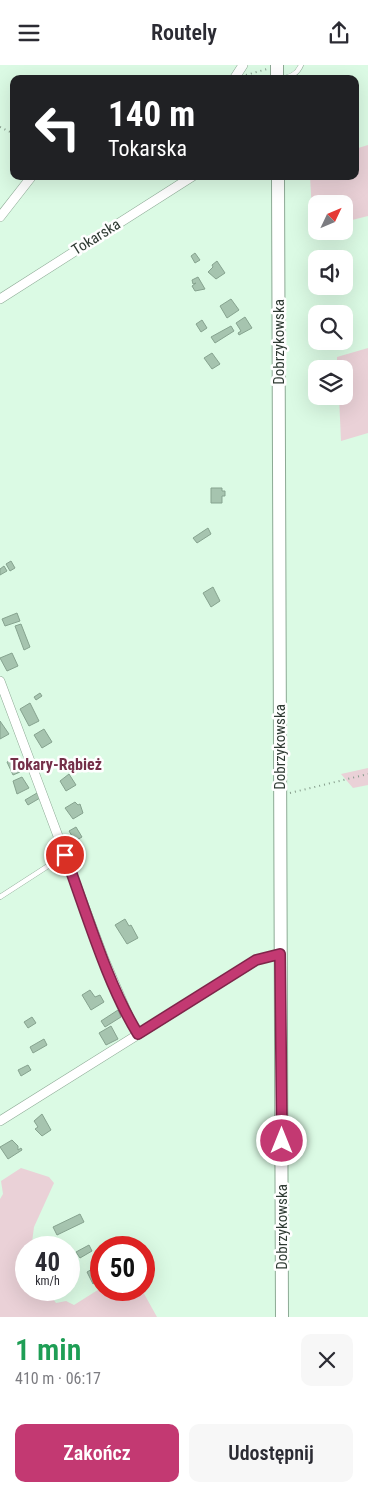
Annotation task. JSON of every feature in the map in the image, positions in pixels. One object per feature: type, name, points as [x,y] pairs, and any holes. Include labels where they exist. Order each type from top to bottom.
[{"type":"main road","name":"Dobrzykowska","points":[[278,180],[282,1317]]},
{"type":"street","points":[[0,217],[29,180]]},
{"type":"street","name":"Tokarska","points":[[0,299],[187,180]]},
{"type":"street","points":[[0,681],[104,959],[130,1022],[138,1034]]},
{"type":"street","points":[[0,1121],[256,960],[280,954]]},
{"type":"lane","points":[[293,75],[298,71],[300,65]]},
{"type":"lane","points":[[0,897],[65,855]]},
{"type":"path","points":[[239,72],[248,75],[276,72]]},
{"type":"path","points":[[280,795],[368,774]]},
{"type":"shaded area","points":[[368,145],[368,216],[353,220],[353,195],[311,195],[310,180],[359,180],[359,148]]},
{"type":"shaded area","points":[[368,348],[368,433],[341,441],[339,405],[353,405],[353,360],[337,360],[337,357]]},
{"type":"shaded area","points":[[368,768],[368,785],[353,788],[341,774]]},
{"type":"shaded area","points":[[21,1168],[49,1177],[54,1183],[34,1227],[33,1236],[15,1236],[15,1301],[55,1301],[56,1303],[66,1301],[74,1305],[90,1295],[90,1301],[148,1301],[157,1317],[0,1317],[0,1199],[3,1194],[1,1181]]},
{"type":"building","points":[[195,253],[200,260],[195,263],[191,256]]},
{"type":"building","points":[[217,261],[225,273],[216,279],[208,272]]},
{"type":"building","points":[[198,277],[205,289],[195,291],[192,286],[196,283],[193,284],[192,280]]},
{"type":"building","points":[[231,299],[239,310],[227,318],[220,306]]},
{"type":"building","points":[[245,317],[252,328],[239,335],[238,333],[241,331],[236,323]]},
{"type":"building","points":[[202,320],[207,328],[201,332],[196,324]]},
{"type":"building","points":[[231,326],[234,331],[215,343],[211,337]]},
{"type":"building","points":[[212,353],[220,364],[212,369],[204,358]]},
{"type":"building","points":[[211,488],[222,488],[222,491],[225,491],[225,496],[222,496],[222,503],[211,503]]},
{"type":"building","points":[[208,528],[211,534],[197,543],[193,538]]},
{"type":"building","points":[[11,561],[15,568],[10,571],[6,564]]},
{"type":"building","points":[[4,566],[7,571],[0,575],[0,569]]},
{"type":"building","points":[[213,587],[220,601],[211,607],[203,593]]},
{"type":"building","points":[[17,613],[20,621],[5,626],[2,619]]},
{"type":"building","points":[[21,624],[30,647],[24,650],[15,626]]},
{"type":"building","points":[[12,653],[18,666],[7,671],[0,658]]},
{"type":"building","points":[[40,693],[42,696],[36,700],[34,697]]},
{"type":"building","points":[[30,703],[39,721],[29,726],[20,709]]},
{"type":"building","points":[[0,721],[9,734],[0,739]]},
{"type":"building","points":[[44,729],[52,742],[42,748],[34,735]]},
{"type":"building","points":[[13,759],[20,772],[13,775],[7,762]]},
{"type":"building","points":[[86,760],[89,765],[80,771],[77,765]]},
{"type":"building","points":[[69,774],[76,785],[66,791],[60,781]]},
{"type":"building","points":[[22,777],[29,788],[17,794],[13,781]]},
{"type":"building","points":[[37,793],[40,798],[28,805],[25,800]]},
{"type":"building","points":[[75,802],[78,805],[80,804],[83,813],[73,819],[65,808]]},
{"type":"building","points":[[76,827],[82,837],[75,841],[69,831]]},
{"type":"building","points":[[125,919],[129,926],[131,925],[138,938],[127,944],[115,925]]},
{"type":"building","points":[[90,990],[95,997],[100,995],[104,1002],[91,1010],[82,995]]},
{"type":"building","points":[[118,1010],[121,1017],[105,1027],[101,1021]]},
{"type":"building","points":[[32,1017],[36,1023],[28,1028],[24,1022]]},
{"type":"building","points":[[111,1026],[118,1039],[106,1045],[99,1033]]},
{"type":"building","points":[[44,1039],[47,1045],[33,1053],[30,1047]]},
{"type":"building","points":[[28,1065],[31,1070],[21,1076],[18,1070]]},
{"type":"building","points":[[42,1114],[51,1130],[42,1136],[35,1129],[38,1127],[34,1121]]},
{"type":"building","points":[[12,1140],[18,1146],[18,1150],[21,1148],[22,1150],[8,1159],[0,1147]]},
{"type":"building","points":[[80,1214],[84,1222],[57,1235],[53,1227]]},
{"type":"building","points":[[89,1245],[90,1247],[90,1252],[80,1258],[80,1250]]},
{"type":"district","name":"Tokary-Rąbież","points":[[56,764]]},
{"type":"route","points":[[65,855],[104,959],[130,1022],[138,1034],[256,960],[269,955],[280,954],[282,1141]]}]
